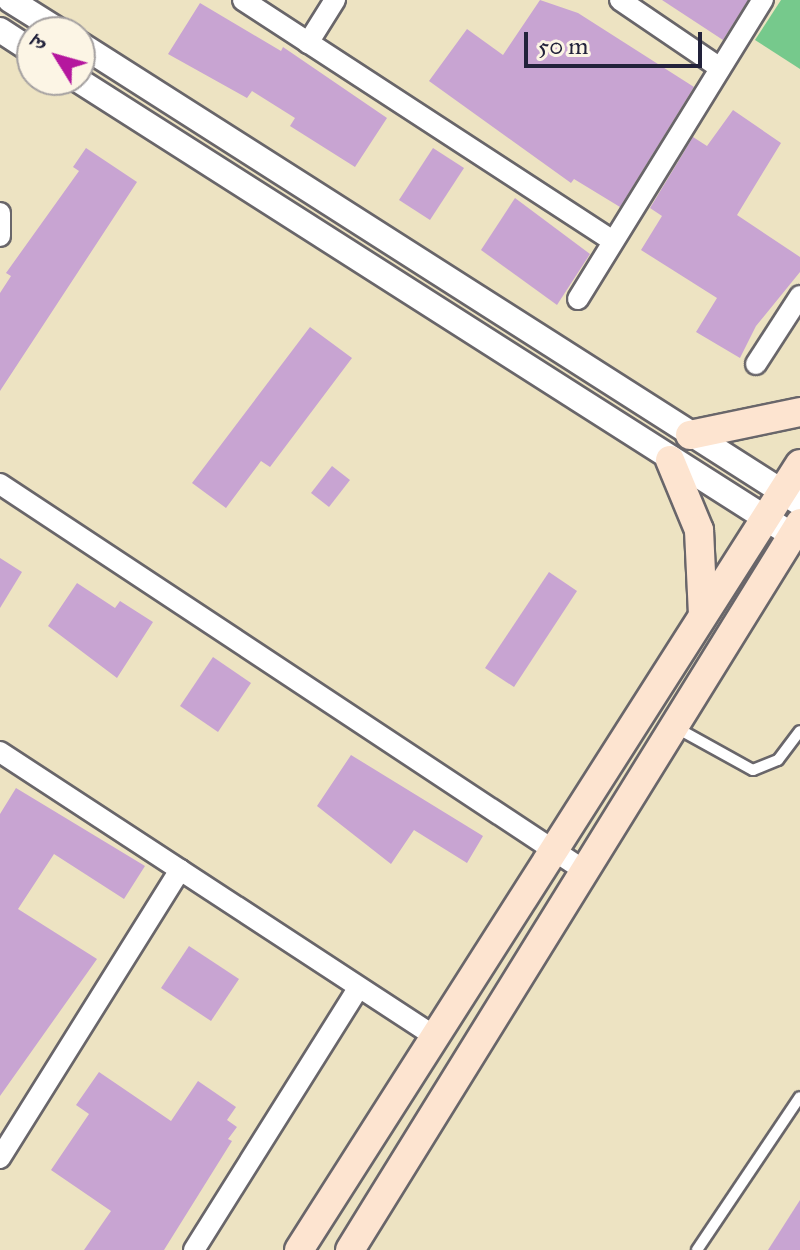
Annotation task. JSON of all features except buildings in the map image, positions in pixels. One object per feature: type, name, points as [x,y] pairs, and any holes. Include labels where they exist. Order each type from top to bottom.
[{"type":"main road","points":[[690,435],[800,412]]},
{"type":"main road","points":[[670,460],[699,530],[703,616]]},
{"type":"main road","points":[[299,1250],[765,519],[791,497],[800,464]]},
{"type":"main road","points":[[350,1250],[582,869],[675,727],[796,529]]},
{"type":"street","points":[[10,0],[36,16]]},
{"type":"street","points":[[243,0],[611,240]]},
{"type":"street","points":[[308,43],[335,0]]},
{"type":"street","points":[[620,0],[720,68]]},
{"type":"street","points":[[578,299],[611,240],[763,0]]},
{"type":"street","points":[[96,54],[637,402],[791,497]]},
{"type":"street","points":[[96,92],[618,428],[765,519],[796,529]]},
{"type":"street","points":[[0,213],[0,236]]},
{"type":"street","points":[[385,278],[403,251]]},
{"type":"street","points":[[756,364],[800,296]]},
{"type":"street","points":[[618,428],[637,402]]},
{"type":"street","points":[[0,484],[582,869]]},
{"type":"street","points":[[0,752],[434,1036]]},
{"type":"street","points":[[0,1158],[180,870]]},
{"type":"street","points":[[194,1250],[359,987]]},
{"type":"lane","points":[[675,727],[753,770],[778,760],[800,731]]},
{"type":"lane","points":[[697,1250],[800,1097]]},
{"type":"green space","points":[[781,0],[800,0],[800,69],[755,40]]}]
